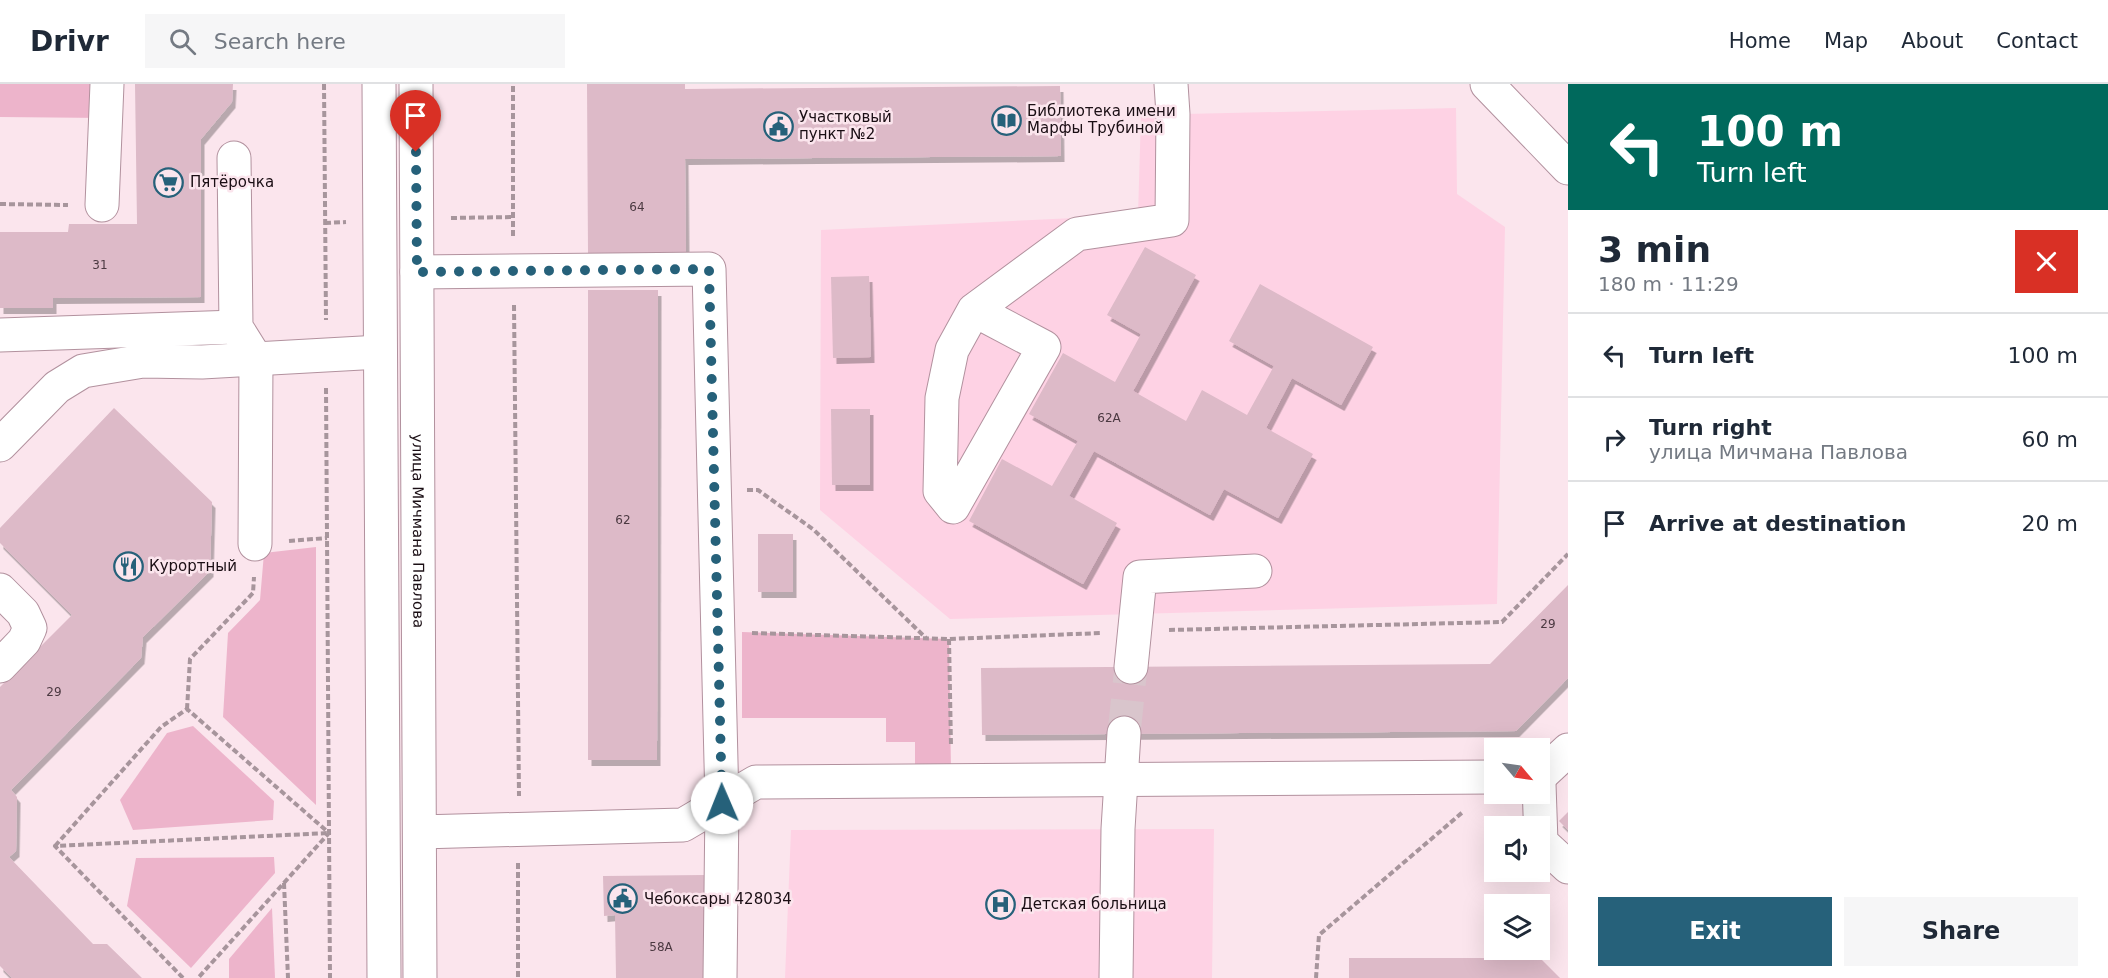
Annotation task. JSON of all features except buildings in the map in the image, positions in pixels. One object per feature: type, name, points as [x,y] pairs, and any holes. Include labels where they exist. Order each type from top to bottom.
[{"type":"main road","points":[[102,206],[107,84]]},
{"type":"main road","points":[[379,84],[384,978]]},
{"type":"main road","name":"улица Мичмана Павлова","points":[[416,84],[420,978]]},
{"type":"main road","points":[[974,310],[1044,347],[954,507],[939,491],[942,398],[952,350],[974,310],[1077,234],[1172,220],[1171,84]]},
{"type":"main road","points":[[1487,84],[1568,168]]},
{"type":"main road","points":[[234,158],[236,327],[256,359],[255,544]]},
{"type":"main road","points":[[417,272],[709,269],[722,803],[720,978]]},
{"type":"main road","points":[[0,335],[236,327]]},
{"type":"main road","points":[[0,445],[57,387],[83,371],[142,361],[202,363],[417,350]]},
{"type":"main road","points":[[1131,667],[1140,577],[1256,571]]},
{"type":"main road","points":[[0,590],[23,613],[30,628],[24,640],[0,666]]},
{"type":"main road","points":[[1116,978],[1120,779],[1124,733]]},
{"type":"main road","points":[[1550,767],[1568,750]]},
{"type":"main road","points":[[383,834],[683,825],[756,782],[1484,777]]},
{"type":"main road","points":[[1540,804],[1541,842],[1568,867]]},
{"type":"path","points":[[324,84],[326,328]]},
{"type":"path","points":[[513,84],[513,247]]},
{"type":"path","points":[[0,204],[102,206]]},
{"type":"path","points":[[440,218],[513,217]]},
{"type":"path","points":[[513,298],[519,798]]},
{"type":"path","points":[[326,379],[330,978]]},
{"type":"path","points":[[758,490],[814,530],[927,638]]},
{"type":"path","points":[[187,709],[190,659],[253,593],[255,544],[327,538]]},
{"type":"path","points":[[718,632],[949,639],[1134,631],[1502,622],[1568,554]]},
{"type":"path","points":[[949,639],[951,781]]},
{"type":"path","points":[[187,709],[329,833]]},
{"type":"path","points":[[55,846],[161,726],[187,709]]},
{"type":"path","points":[[1316,978],[1319,935],[1468,808]]},
{"type":"path","points":[[55,846],[329,833]]},
{"type":"path","points":[[198,978],[329,833]]},
{"type":"path","points":[[55,846],[183,978]]},
{"type":"path","points":[[518,859],[518,978]]},
{"type":"path","points":[[284,882],[288,978]]},
{"type":"shaded area","points":[[0,84],[107,84],[105,118],[0,117]]},
{"type":"shaded area","points":[[1456,108],[1457,194],[1505,227],[1497,604],[950,619],[820,510],[821,230],[1138,215],[1141,115]]},
{"type":"shaded area","points":[[316,547],[316,805],[223,717],[228,633],[260,600],[264,553]]},
{"type":"shaded area","points":[[742,632],[949,639],[951,771],[915,771],[915,742],[886,742],[886,718],[742,718]]},
{"type":"shaded area","points":[[193,726],[274,801],[273,820],[133,830],[120,800],[167,733]]},
{"type":"shaded area","name":"Детская больница","points":[[1214,829],[1212,978],[785,978],[791,830]]},
{"type":"shaded area","points":[[274,857],[275,873],[191,968],[127,906],[136,858]]},
{"type":"shaded area","points":[[272,908],[275,978],[229,978],[229,959]]},
{"type":"tunnel","points":[[1124,733],[1131,667]]},
{"type":"place","name":"Библиотека имени Марфы Трубиной","points":[[1006,120]]},
{"type":"place","name":"Участковый пункт №2","points":[[778,126]]},
{"type":"place","name":"Пятёрочка","points":[[169,182]]},
{"type":"place","name":"Курортный","points":[[128,566]]},
{"type":"place","name":"Чебоксары 428034","points":[[623,899]]},
{"type":"place","name":"Детская больница","points":[[1000,904]]},
{"type":"route","points":[[416,152],[417,272],[709,269],[722,803]]}]
